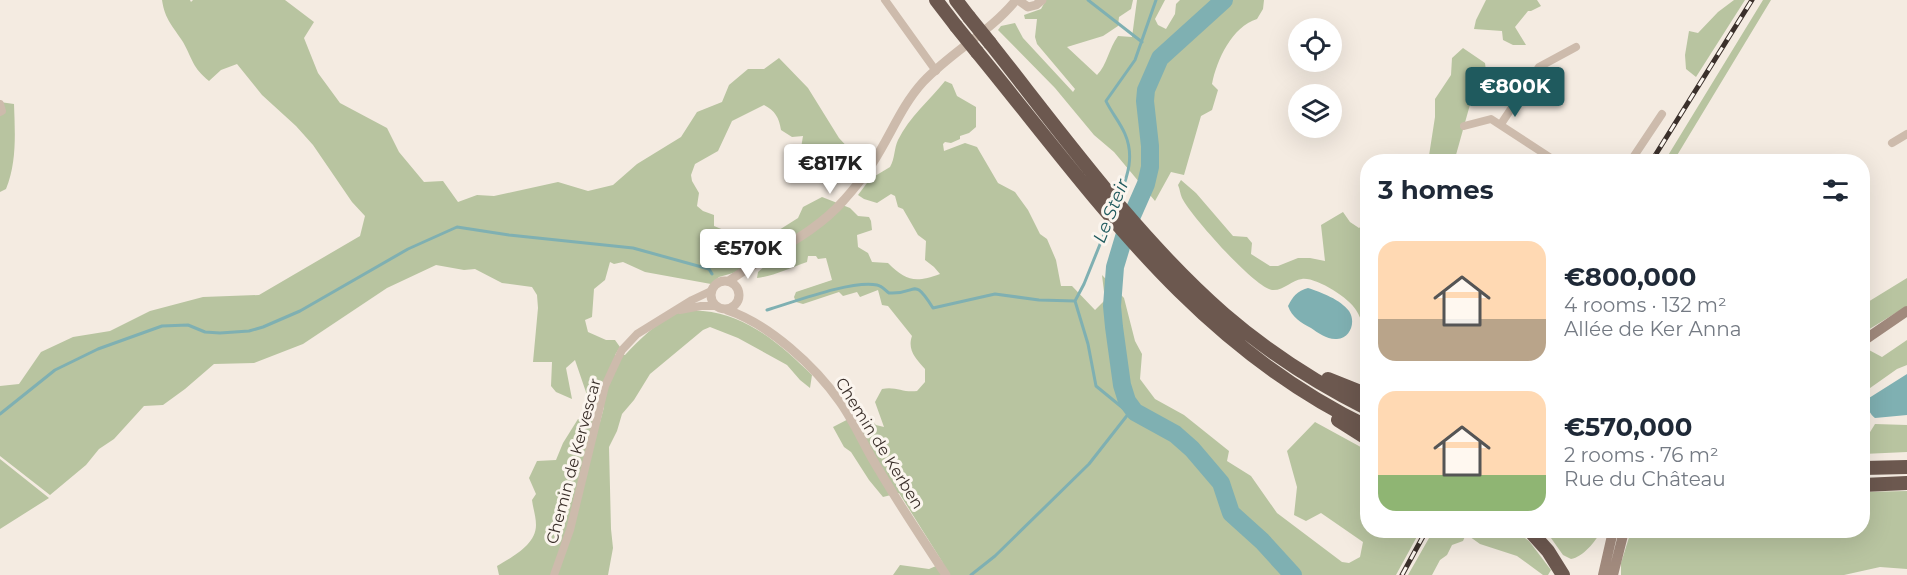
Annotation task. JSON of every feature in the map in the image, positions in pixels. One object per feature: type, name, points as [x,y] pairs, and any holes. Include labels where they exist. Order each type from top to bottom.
[{"type":"highway","points":[[936,0],[1137,249],[1185,298],[1243,350],[1310,401],[1360,433]]},
{"type":"highway","points":[[956,0],[1105,187],[1147,236],[1224,314],[1314,380],[1360,405]]},
{"type":"highway","points":[[1243,350],[1301,390],[1360,423]]},
{"type":"highway","points":[[1272,351],[1333,382],[1360,392]]},
{"type":"highway","points":[[1870,468],[1907,467]]},
{"type":"highway","points":[[1870,485],[1907,483]]},
{"type":"highway","points":[[1536,538],[1548,551],[1563,575]]},
{"type":"main road","points":[[1870,335],[1907,311]]},
{"type":"main road","points":[[1870,344],[1907,320]]},
{"type":"main road","points":[[1602,575],[1610,538]]},
{"type":"main road","points":[[1613,575],[1622,538]]},
{"type":"street","points":[[885,0],[936,71]]},
{"type":"street","points":[[746,270],[738,289],[738,301],[728,310],[716,306],[712,300],[711,291],[718,283],[729,281],[746,270],[817,225],[845,200],[872,165],[916,90],[936,71],[1020,2],[1036,5],[1042,0]]},
{"type":"street","points":[[1501,124],[1539,67],[1576,47]]},
{"type":"street","points":[[0,104],[2,111],[0,112]]},
{"type":"street","points":[[1635,154],[1662,114]]},
{"type":"street","points":[[1464,126],[1489,119],[1501,124],[1545,154]]},
{"type":"street","points":[[1892,144],[1907,134]]},
{"type":"street","points":[[729,281],[738,289]]},
{"type":"street","name":"Chemin de Kervescar","points":[[554,575],[564,548],[605,386],[612,368],[630,340],[644,329],[711,291]]},
{"type":"street","name":"Chemin de Kerben","points":[[738,301],[747,318]]},
{"type":"street","name":"Chemin de Kervescar","points":[[676,311],[701,306],[716,306]]},
{"type":"street","name":"Chemin de Kerben","points":[[728,310],[747,318],[797,355],[834,393],[851,418],[879,471],[946,575]]},
{"type":"green space","points":[[162,0],[190,0],[191,2],[193,0],[285,0],[314,22],[304,38],[318,73],[340,103],[387,128],[399,152],[424,182],[443,181],[458,202],[477,195],[494,196],[558,182],[588,191],[613,185],[637,164],[681,137],[697,112],[722,102],[729,85],[748,69],[764,69],[779,58],[808,88],[839,138],[865,166],[834,174],[814,172],[810,162],[804,161],[800,154],[803,136],[792,137],[781,130],[776,115],[764,105],[732,121],[718,151],[695,164],[691,175],[699,193],[697,206],[714,215],[714,226],[736,235],[762,235],[779,230],[798,218],[803,207],[822,197],[850,208],[858,216],[869,217],[872,230],[857,235],[858,247],[868,253],[872,262],[888,263],[900,274],[911,279],[924,279],[940,274],[925,260],[926,241],[918,235],[903,209],[898,207],[895,196],[891,194],[877,203],[858,195],[870,179],[890,167],[903,132],[945,81],[952,84],[957,96],[976,107],[976,127],[960,136],[960,139],[951,143],[945,142],[944,151],[965,143],[977,147],[998,183],[1015,192],[1028,210],[1040,234],[1047,239],[1056,260],[1061,286],[1072,286],[1095,310],[1105,300],[1102,275],[1124,298],[1135,341],[1142,354],[1140,379],[1155,399],[1184,415],[1229,451],[1227,461],[1251,476],[1277,513],[1342,562],[1349,563],[1360,557],[1363,542],[1321,513],[1306,521],[1294,515],[1297,487],[1287,451],[1315,422],[1360,447],[1360,538],[1416,538],[1396,575],[893,575],[900,565],[929,569],[943,563],[899,493],[883,497],[851,452],[844,447],[833,427],[862,412],[876,425],[884,427],[875,402],[882,389],[917,391],[925,382],[925,369],[912,350],[912,336],[888,306],[882,305],[878,290],[860,297],[857,292],[843,296],[839,292],[803,304],[796,302],[794,297],[796,292],[832,280],[826,258],[818,259],[816,256],[808,256],[807,262],[776,274],[757,278],[758,272],[766,265],[760,260],[719,277],[711,284],[645,272],[623,262],[614,264],[610,262],[605,280],[594,289],[592,317],[585,320],[588,332],[606,340],[615,340],[620,347],[615,355],[625,355],[654,327],[675,314],[703,311],[735,318],[763,333],[812,375],[810,388],[787,365],[738,338],[710,327],[703,330],[650,374],[634,400],[622,414],[609,447],[613,548],[608,575],[499,575],[497,566],[522,550],[535,532],[536,522],[532,500],[536,494],[529,478],[537,461],[556,460],[563,443],[578,419],[600,422],[604,407],[588,398],[575,360],[566,368],[572,399],[556,392],[551,386],[552,362],[533,362],[538,308],[537,295],[532,287],[502,283],[475,269],[464,270],[436,265],[387,288],[303,344],[254,363],[214,364],[163,405],[144,406],[114,439],[99,449],[86,465],[50,495],[0,456],[0,386],[19,384],[41,352],[73,337],[110,331],[150,311],[203,297],[259,295],[360,236],[365,216],[352,202],[313,145],[262,95],[237,64],[221,70],[209,81],[199,72],[167,18]]},
{"type":"green space","points":[[1046,0],[1133,0],[1131,9],[1119,17],[1118,26],[1103,36],[1067,47],[1097,75],[1118,36],[1132,37],[1137,0],[1165,0],[1155,19],[1158,25],[1166,29],[1175,14],[1176,4],[1180,0],[1264,0],[1263,9],[1257,19],[1248,23],[1233,36],[1222,55],[1212,84],[1218,90],[1212,110],[1201,116],[1184,175],[1171,172],[1155,201],[1114,152],[1094,135],[1055,88],[998,30],[1001,26],[1015,23],[1023,38],[1073,92],[1075,89],[1037,44],[1035,37],[1037,19],[1025,19],[1024,15],[1041,9]]},
{"type":"green space","points":[[1486,0],[1537,0],[1541,6],[1528,11],[1515,27],[1526,45],[1513,45],[1503,40],[1502,31],[1474,29]]},
{"type":"green space","points":[[1734,0],[1745,0],[1696,77],[1686,69],[1685,55],[1689,31],[1698,33],[1718,12]]},
{"type":"green space","points":[[1763,0],[1771,0],[1678,154],[1669,154]]},
{"type":"green space","points":[[1463,48],[1485,63],[1486,71],[1471,101],[1456,154],[1429,154],[1435,117],[1435,99],[1451,75],[1452,58]]},
{"type":"green space","points":[[0,102],[14,104],[15,137],[10,179],[6,189],[0,192]]},
{"type":"green space","points":[[1181,180],[1196,193],[1233,236],[1247,237],[1252,243],[1251,254],[1270,266],[1278,266],[1298,258],[1325,261],[1321,225],[1343,212],[1350,222],[1360,227],[1360,318],[1347,300],[1332,289],[1315,281],[1302,279],[1276,290],[1263,286],[1238,264],[1210,234],[1182,198],[1178,185]]},
{"type":"green space","points":[[1907,278],[1907,306],[1870,329],[1870,301]]},
{"type":"green space","points":[[1907,340],[1907,365],[1897,369],[1870,388],[1870,351],[1882,357]]},
{"type":"green space","points":[[1875,424],[1907,425],[1907,452],[1870,454],[1870,432]]},
{"type":"green space","points":[[0,459],[49,498],[0,529]]},
{"type":"green space","points":[[1907,491],[1907,569],[1880,567],[1844,575],[1621,575],[1621,563],[1629,538],[1870,538],[1870,492]]},
{"type":"green space","points":[[1429,538],[1464,538],[1463,541],[1452,545],[1432,575],[1408,575]]},
{"type":"green space","points":[[1472,538],[1525,538],[1551,570],[1548,575],[1543,575],[1517,556],[1480,544]]},
{"type":"green space","points":[[1551,538],[1597,538],[1589,548],[1576,558],[1571,559],[1563,555]]},
{"type":"water","points":[[1308,288],[1336,300],[1349,311],[1352,324],[1346,336],[1337,339],[1327,337],[1300,322],[1292,313],[1288,306],[1292,299],[1298,292]]},
{"type":"water","points":[[1907,374],[1907,415],[1875,418],[1870,412],[1870,397]]},
{"type":"waterway","points":[[1088,0],[1142,42]]},
{"type":"waterway","name":"Le Steir","points":[[1119,199],[1130,159],[1128,142],[1106,101],[1135,60],[1156,0]]},
{"type":"waterway","name":"Le Steir","points":[[1224,0],[1160,58],[1146,90],[1150,167],[1146,184],[1127,227],[1115,267],[1112,306],[1114,327],[1122,385],[1127,401],[1135,412],[1175,434],[1192,449],[1221,483],[1231,513],[1262,541],[1293,575]]},
{"type":"waterway","name":"Le Steir","points":[[1109,222],[1075,301],[1088,344],[1096,386],[1129,413],[1135,412]]},
{"type":"waterway","points":[[0,414],[55,370],[98,349],[162,326],[188,325],[205,332],[220,333],[249,331],[263,327],[300,311],[408,249],[457,227],[633,248],[709,269],[712,274]]},
{"type":"waterway","points":[[767,310],[822,293],[866,284],[882,287],[889,293],[917,289],[933,308],[995,294],[1039,300],[1075,301]]},
{"type":"waterway","points":[[971,575],[995,556],[1089,464],[1129,413]]},
{"type":"railway","points":[[1656,154],[1752,0]]},
{"type":"railway","points":[[1402,575],[1422,538]]}]
